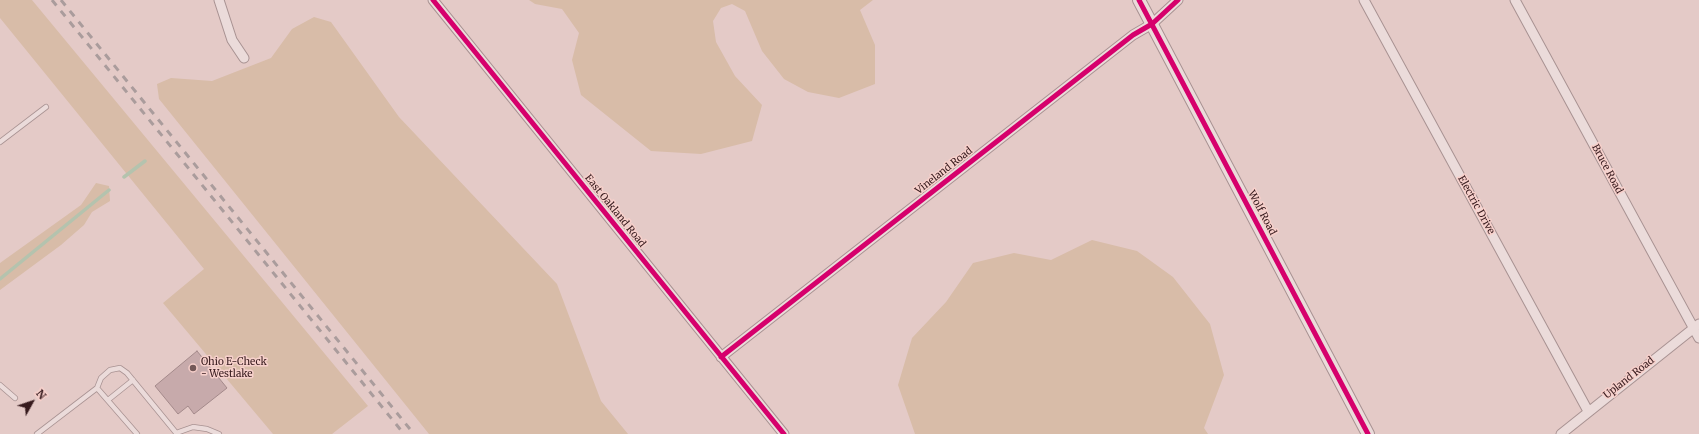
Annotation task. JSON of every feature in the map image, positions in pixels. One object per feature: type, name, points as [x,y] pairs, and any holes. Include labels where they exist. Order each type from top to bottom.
[{"type":"street","points":[[218,0],[232,40],[244,58]]},
{"type":"street","name":"East Oakland Road","points":[[433,0],[784,434]]},
{"type":"street","name":"Wolf Road","points":[[1139,0],[1368,434]]},
{"type":"street","name":"Vineland Road","points":[[721,357],[1133,36],[1152,24],[1178,0]]},
{"type":"street","name":"Electric Drive","points":[[1364,0],[1588,411]]},
{"type":"street","name":"Bruce Road","points":[[1515,0],[1696,326],[1699,338]]},
{"type":"street","name":"Upland Road","points":[[1561,434],[1696,326]]},
{"type":"lane","points":[[0,142],[46,106]]},
{"type":"lane","points":[[37,434],[97,388],[101,378],[110,370],[120,368],[127,373],[177,433],[193,427],[207,429],[219,434]]},
{"type":"lane","points":[[108,400],[132,380]]},
{"type":"lane","points":[[0,385],[15,398]]},
{"type":"lane","points":[[97,388],[137,434]]},
{"type":"shaded area","points":[[0,0],[32,0],[368,406],[332,434],[273,434],[163,303],[204,269],[0,18]]},
{"type":"shaded area","points":[[529,0],[873,0],[860,10],[875,45],[875,84],[839,98],[808,92],[784,79],[762,51],[745,11],[732,4],[721,8],[713,21],[716,42],[735,76],[762,105],[752,141],[701,154],[651,151],[581,95],[572,60],[579,33],[562,9],[535,4]]},
{"type":"shaded area","points":[[314,17],[331,22],[399,117],[557,284],[601,401],[628,434],[429,434],[159,99],[157,84],[171,78],[212,81],[271,58],[292,29]]},
{"type":"shaded area","points":[[96,183],[109,186],[110,201],[92,212],[84,225],[61,245],[0,290],[0,263],[81,205]]},
{"type":"shaded area","points":[[1092,240],[1137,251],[1173,277],[1210,324],[1224,375],[1204,428],[1208,434],[915,434],[898,385],[912,338],[946,302],[973,263],[1014,253],[1051,260]]},
{"type":"building","name":"Ohio E-Check - Westlake","points":[[197,351],[227,388],[194,414],[188,406],[178,414],[155,386]]},
{"type":"waterway","points":[[124,177],[145,161]]},
{"type":"waterway","points":[[0,279],[109,190]]},
{"type":"railway","points":[[52,0],[404,434]]},
{"type":"railway","points":[[61,0],[414,434]]},
{"type":"cycle path","points":[[433,0],[784,434]]},
{"type":"cycle path","points":[[1139,0],[1368,434]]},
{"type":"cycle path","points":[[721,357],[1133,35],[1152,24],[1178,0]]},
{"type":"place","name":"Ohio E-Check - Westlake","points":[[193,368]]}]
